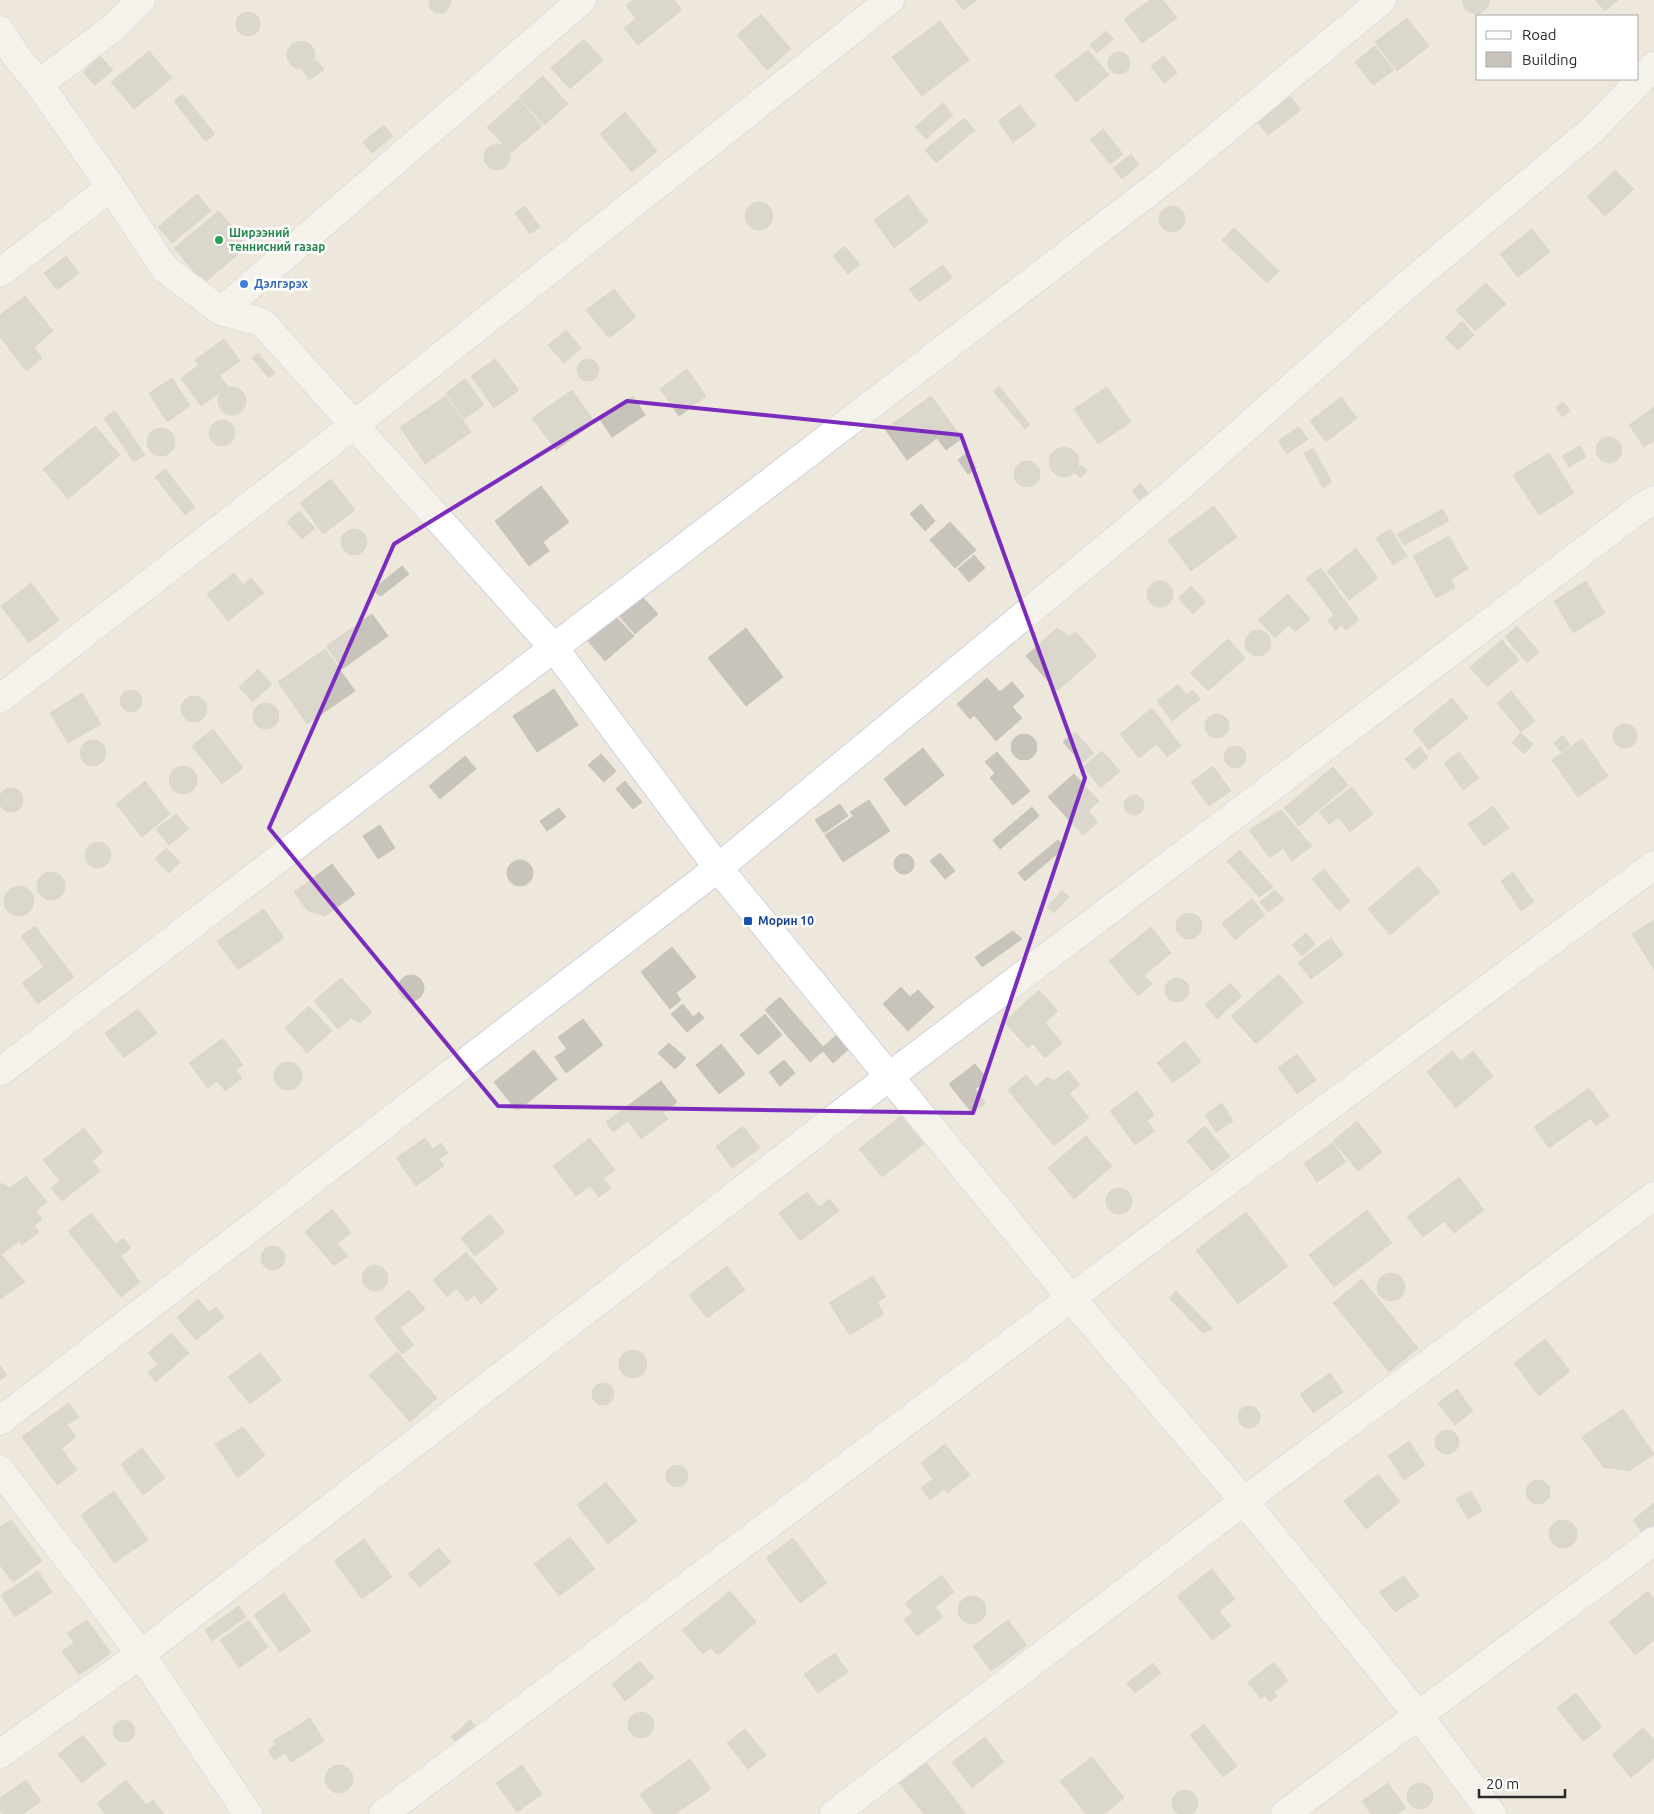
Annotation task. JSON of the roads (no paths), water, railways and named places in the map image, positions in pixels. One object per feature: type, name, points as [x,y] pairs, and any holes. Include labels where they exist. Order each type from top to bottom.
[{"type":"street","points":[[40,84],[114,27],[142,0]]},
{"type":"street","points":[[221,311],[582,0]]},
{"type":"street","points":[[0,699],[354,425],[890,0]]},
{"type":"street","points":[[0,1072],[1171,175],[1382,0]]},
{"type":"street","points":[[0,30],[8,62],[40,84],[164,268],[221,311],[262,322],[554,648],[718,868],[1071,1298],[1244,1501],[1419,1716],[1492,1814]]},
{"type":"street","points":[[0,1421],[718,868],[1176,490],[1399,292],[1592,130],[1654,66]]},
{"type":"street","points":[[0,273],[111,187]]},
{"type":"street","points":[[0,1754],[140,1654],[890,1076],[1618,525],[1654,500]]},
{"type":"street","points":[[383,1814],[1071,1298],[1654,865]]},
{"type":"street","points":[[834,1814],[1244,1501],[1654,1196]]},
{"type":"street","points":[[0,1470],[140,1654],[248,1814]]},
{"type":"street","points":[[1285,1814],[1654,1541]]},
{"type":"place","name":"Ширээний теннисний газар","points":[[219,240]]},
{"type":"place","name":"Дэлгэрэх","points":[[244,284]]},
{"type":"place","name":"Морин 10","points":[[748,921]]}]
